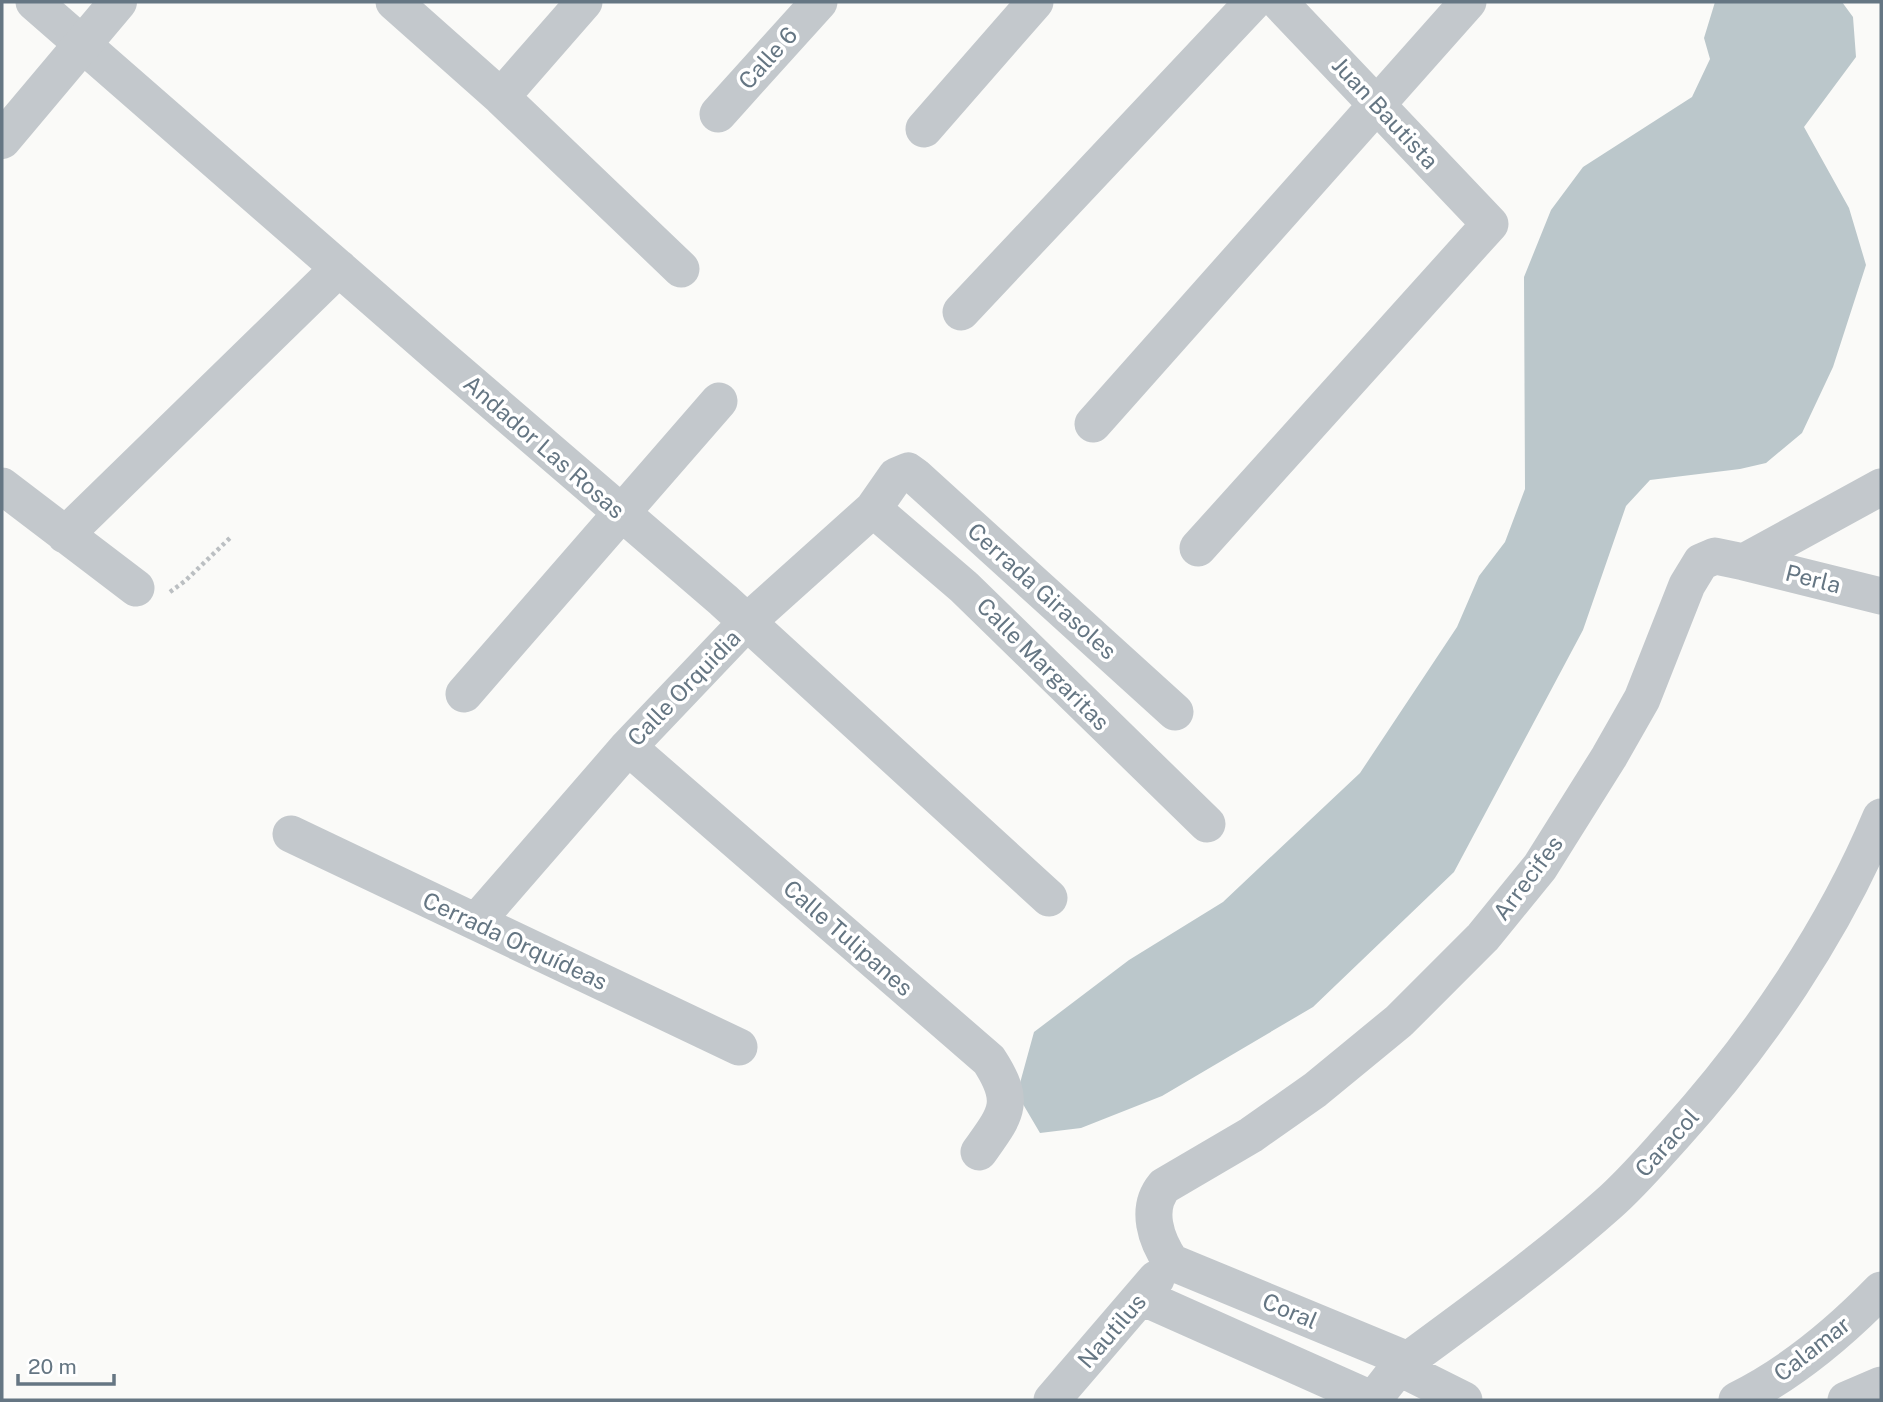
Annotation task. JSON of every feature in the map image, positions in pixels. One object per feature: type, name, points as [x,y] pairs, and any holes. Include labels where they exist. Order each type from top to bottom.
[{"type":"street","name":"Andador Las Rosas","points":[[34,2],[747,622],[1049,898]]},
{"type":"street","points":[[2,140],[118,2]]},
{"type":"street","points":[[394,2],[501,97],[681,269]]},
{"type":"street","points":[[501,97],[584,2]]},
{"type":"street","name":"Calle 6","points":[[718,114],[819,2]]},
{"type":"street","points":[[923,129],[1035,2]]},
{"type":"street","points":[[961,312],[1253,2]]},
{"type":"street","name":"Juan Bautista","points":[[1198,548],[1490,224],[1279,2]]},
{"type":"street","points":[[1093,424],[1468,2]]},
{"type":"street","points":[[65,535],[339,268]]},
{"type":"street","points":[[464,694],[719,401]]},
{"type":"street","name":"Calle Orquidia","points":[[476,922],[628,747],[747,622],[873,509],[896,476],[908,471]]},
{"type":"street","name":"Cerrada Girasoles","points":[[908,471],[1175,712]]},
{"type":"street","points":[[2,486],[136,588]]},
{"type":"street","points":[[1744,562],[1881,487]]},
{"type":"street","name":"Calle Margaritas","points":[[873,509],[964,587],[1207,824]]},
{"type":"street","name":"Arrecifes","points":[[1171,1262],[1164,1251],[1154,1219],[1159,1192],[1164,1186],[1251,1135],[1315,1090],[1399,1021],[1483,937],[1540,867],[1609,757],[1645,692],[1695,570],[1701,562],[1715,556],[1744,562]]},
{"type":"street","name":"Perla","points":[[1744,562],[1881,596]]},
{"type":"street","name":"Calle Tulipanes","points":[[628,747],[989,1060],[1001,1078],[1006,1094],[1005,1111],[998,1127],[978,1152]]},
{"type":"street","name":"Caracol","points":[[1373,1400],[1404,1364],[1609,1203],[1700,1107],[1773,1012],[1838,906],[1881,817]]},
{"type":"street","name":"Cerrada Orquídeas","points":[[291,834],[739,1047]]},
{"type":"street","name":"Nautilus","points":[[1052,1400],[1171,1262]]},
{"type":"street","name":"Coral","points":[[1171,1262],[1404,1364]]},
{"type":"street","name":"Calamar","points":[[1737,1400],[1757,1390],[1796,1363],[1847,1324],[1881,1290]]},
{"type":"street","name":"Coral","points":[[1142,1297],[1373,1400]]},
{"type":"street","points":[[1404,1364],[1464,1400]]},
{"type":"street","points":[[1846,1400],[1881,1385]]},
{"type":"path","points":[[136,588],[153,595],[168,594],[230,538]]},
{"type":"shaded area","points":[[1715,2],[1842,2],[1853,17],[1856,57],[1804,127],[1849,208],[1866,265],[1833,367],[1802,433],[1766,463],[1740,469],[1650,480],[1626,506],[1583,630],[1454,872],[1313,1007],[1162,1096],[1081,1128],[1040,1133],[1017,1094],[1034,1032],[1129,960],[1223,902],[1360,773],[1457,627],[1479,576],[1505,542],[1525,489],[1524,277],[1551,210],[1583,167],[1692,97],[1710,59],[1704,38]]}]
